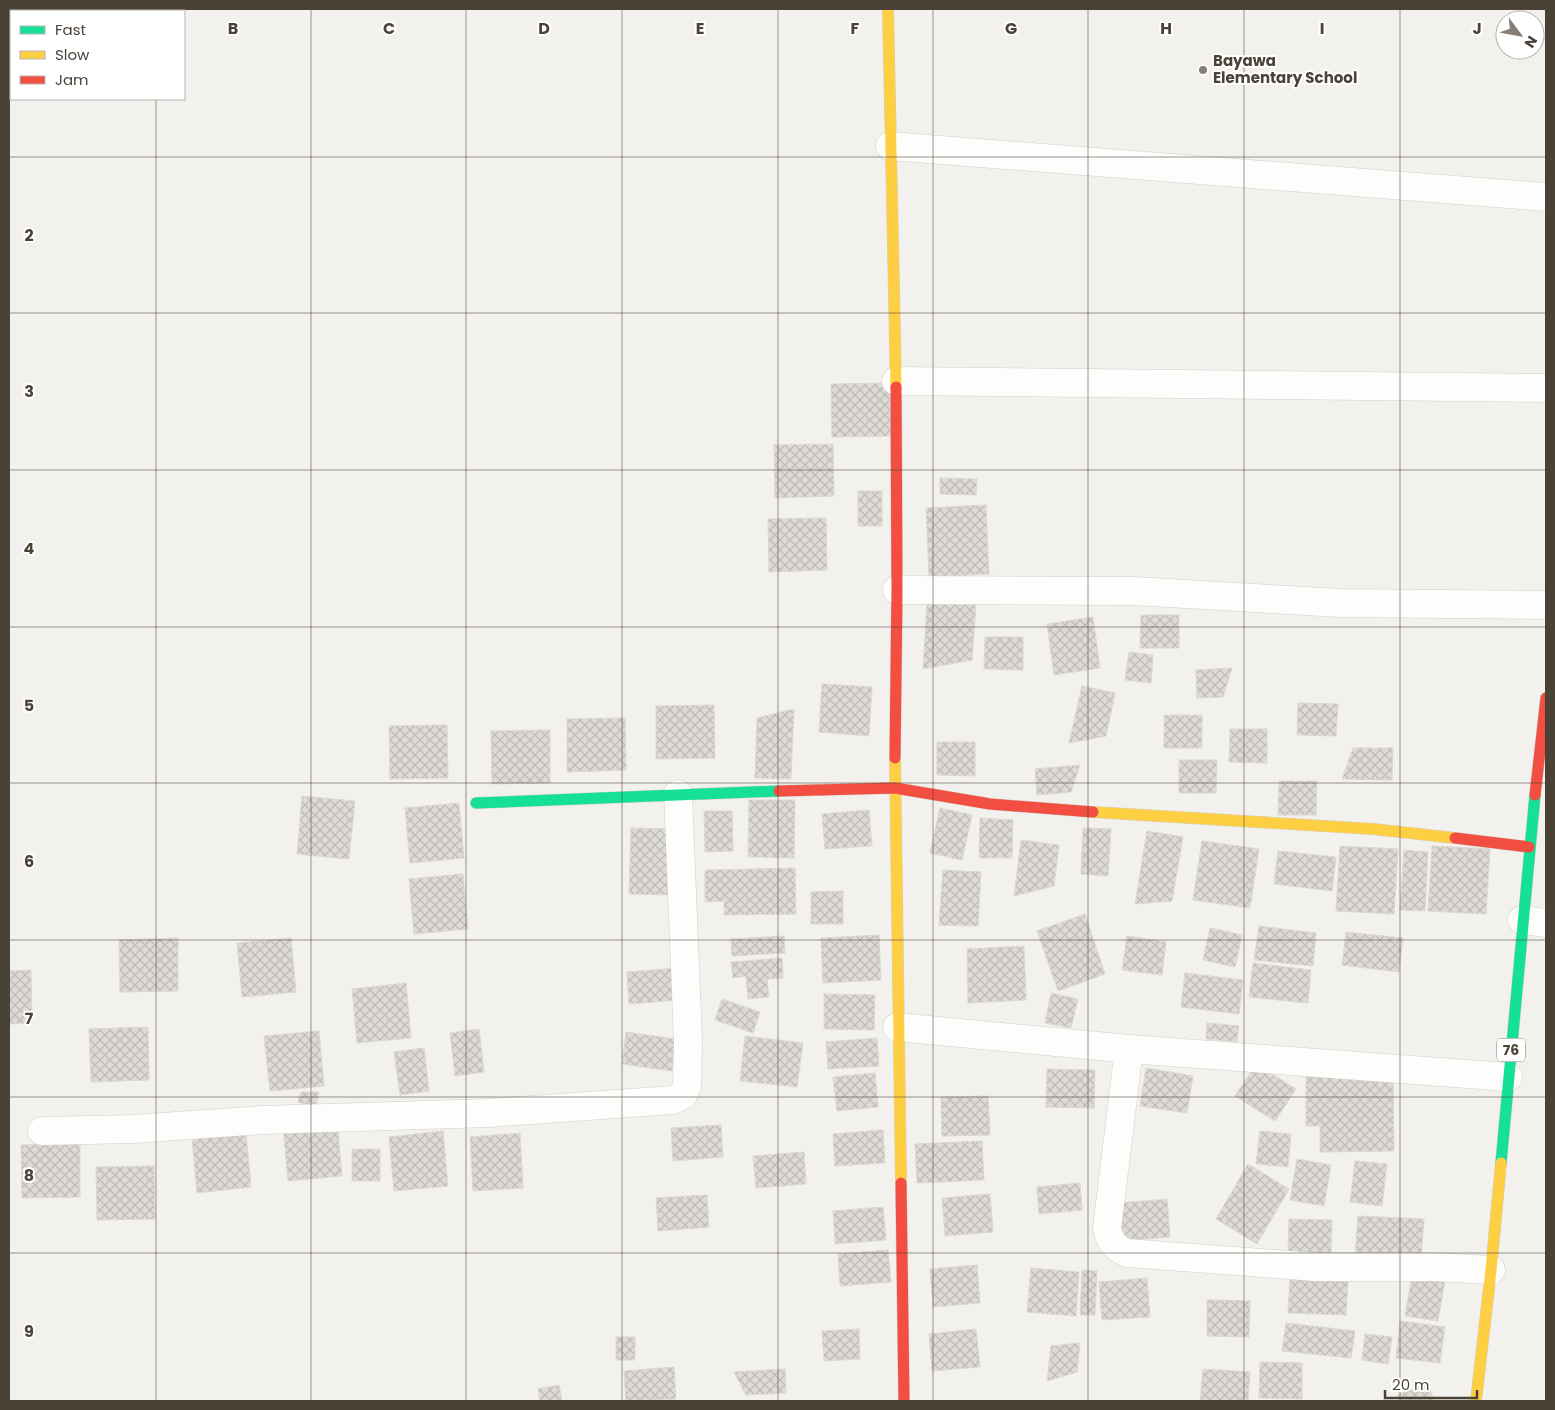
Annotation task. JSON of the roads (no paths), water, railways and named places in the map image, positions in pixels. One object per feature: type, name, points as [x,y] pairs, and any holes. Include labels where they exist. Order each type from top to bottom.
[{"type":"main road","points":[[888,9],[896,381],[897,590],[895,788],[897,1027],[904,1401]]},
{"type":"main road","name":"76","points":[[1476,1401],[1491,1270],[1508,1077],[1534,921],[1529,847],[1546,698]]},
{"type":"main road","points":[[476,803],[678,794],[895,788],[990,804],[1373,829],[1529,847]]},
{"type":"street","points":[[890,146],[1546,197]]},
{"type":"street","points":[[896,381],[1546,388]]},
{"type":"street","points":[[897,590],[1134,591],[1340,603],[1546,605]]},
{"type":"street","points":[[42,1131],[133,1129],[262,1120],[489,1113],[673,1100],[678,1098],[683,1095],[687,1086],[688,1042],[678,794]]},
{"type":"street","points":[[897,1027],[1129,1049],[1508,1077]]},
{"type":"street","points":[[1129,1049],[1106,1228],[1112,1243],[1119,1250],[1127,1253],[1316,1267],[1436,1267],[1491,1270]]},
{"type":"place","name":"Bayawa Elementary School","points":[[1203,70]]}]
